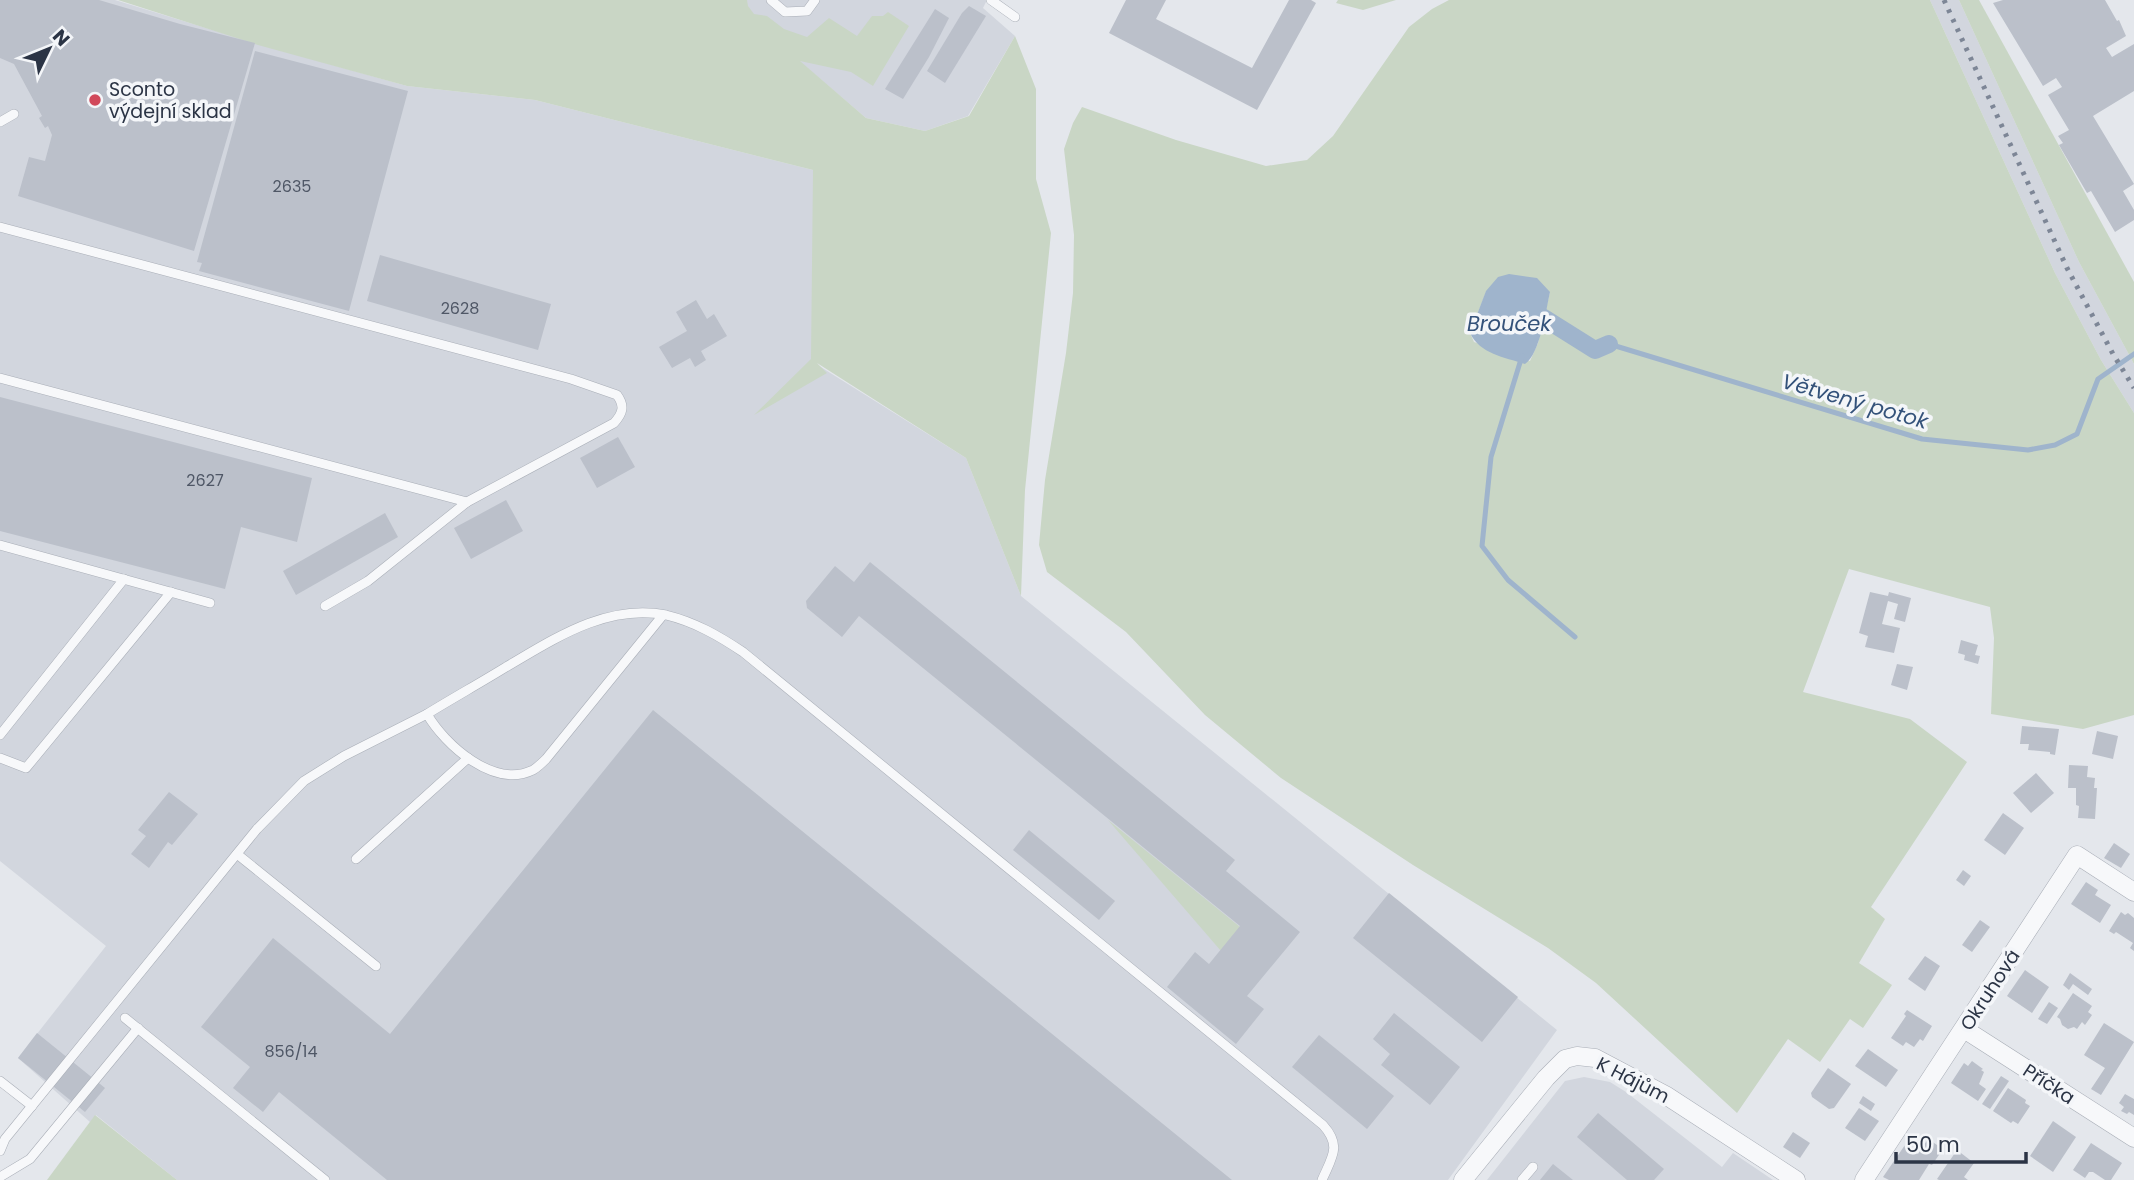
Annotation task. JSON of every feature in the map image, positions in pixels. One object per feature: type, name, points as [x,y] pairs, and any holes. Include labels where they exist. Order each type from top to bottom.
[{"type":"street","name":"Okruhová","points":[[1864,1180],[2077,855],[2134,892]]},
{"type":"street","name":"Příčka","points":[[1964,1029],[2134,1138]]},
{"type":"street","name":"K Hájům","points":[[1463,1180],[1550,1073],[1565,1059],[1577,1056],[1595,1058],[1667,1096],[1796,1180]]},
{"type":"lane","points":[[771,0],[785,12],[807,11],[815,0]]},
{"type":"lane","points":[[991,0],[1016,17]]},
{"type":"lane","points":[[0,122],[14,114]]},
{"type":"lane","points":[[0,227],[571,379],[609,391],[622,401],[621,416],[614,423],[467,502],[369,580],[324,606]]},
{"type":"lane","points":[[0,378],[467,502]]},
{"type":"lane","points":[[0,545],[210,603]]},
{"type":"lane","points":[[0,734],[124,579]]},
{"type":"lane","points":[[0,758],[26,768],[171,592]]},
{"type":"lane","points":[[0,1151],[5,1139],[237,854],[271,813],[303,781],[344,756],[427,714],[563,634],[613,617],[637,614],[663,615],[690,622],[743,652],[1323,1125],[1334,1139],[1335,1146],[1325,1179]]},
{"type":"lane","points":[[427,714],[441,736],[468,758],[501,772],[520,774],[534,769],[546,759],[663,615]]},
{"type":"lane","points":[[356,859],[468,758]]},
{"type":"lane","points":[[237,854],[376,966]]},
{"type":"lane","points":[[125,1018],[325,1180]]},
{"type":"lane","points":[[0,1177],[30,1159],[138,1028]]},
{"type":"lane","points":[[0,1081],[32,1106]]},
{"type":"lane","points":[[1522,1180],[1533,1167]]},
{"type":"shaded area","points":[[0,0],[115,0],[407,86],[535,100],[813,170],[816,364],[966,458],[1021,596],[1557,1030],[1448,1180],[177,1180],[96,1115],[90,1122],[18,1058],[106,946],[0,861]]},
{"type":"shaded area","points":[[606,0],[987,0],[983,8],[1015,36],[968,116],[925,131],[866,118],[798,60]]},
{"type":"shaded area","points":[[1930,0],[1959,0],[2079,262],[2134,364],[2134,413],[2101,360],[2055,273]]},
{"type":"shaded area","points":[[1584,1077],[1610,1082],[1626,1092],[1722,1167],[1733,1153],[1773,1180],[1487,1180],[1565,1081]]},
{"type":"green space","points":[[118,0],[747,0],[754,14],[767,16],[784,29],[807,37],[829,18],[857,36],[872,16],[883,16],[888,12],[909,26],[873,86],[851,72],[800,61],[866,118],[925,131],[969,116],[1015,36],[1036,89],[1036,179],[1051,233],[1025,490],[1021,596],[966,458],[817,363],[827,373],[754,415],[811,359],[813,170],[535,100],[407,86],[258,45]]},
{"type":"green space","points":[[1338,0],[1396,0],[1363,10],[1336,3]]},
{"type":"green space","points":[[1449,0],[1930,0],[2055,273],[2101,360],[2134,413],[2134,715],[2083,729],[1991,714],[1994,638],[1990,607],[1849,569],[1803,692],[1910,719],[1967,762],[1871,907],[1885,919],[1859,963],[1892,985],[1863,1028],[1850,1019],[1820,1062],[1788,1039],[1737,1113],[1596,983],[1548,948],[1413,865],[1281,778],[1205,715],[1126,632],[1047,572],[1039,545],[1045,480],[1073,293],[1074,235],[1064,149],[1082,107],[1176,140],[1266,166],[1307,160],[1333,136],[1409,27]],"holes":[[[1486,292],[1550,292],[1538,343],[1530,361],[1474,342],[1470,333]]]},
{"type":"green space","points":[[1959,0],[1979,0],[2134,282],[2134,364],[2079,262]]},
{"type":"green space","points":[[1108,820],[1240,927],[1221,951]]},
{"type":"green space","points":[[95,1115],[177,1180],[47,1180]]},
{"type":"water","name":"Brouček","points":[[1509,274],[1537,278],[1550,292],[1535,351],[1525,364],[1486,350],[1470,333],[1486,291],[1498,277]]},
{"type":"building","points":[[0,0],[99,0],[255,43],[194,251],[18,196],[29,157],[45,161],[52,135],[48,126],[45,128],[39,118],[42,116],[14,64],[0,58]]},
{"type":"building","points":[[1126,0],[1166,0],[1156,19],[1252,68],[1289,0],[1311,0],[1316,3],[1257,110],[1109,33]]},
{"type":"building","points":[[2003,0],[2105,0],[2126,36],[2106,48],[2112,57],[2134,44],[2134,91],[2093,116],[2134,184],[2123,191],[2134,210],[2134,220],[2115,232],[2091,191],[2087,193],[2059,145],[2063,143],[2058,136],[2069,130],[2048,95],[2062,87],[2056,78],[2043,86],[1993,3]]},
{"type":"building","points":[[969,6],[986,16],[945,83],[927,71]]},
{"type":"building","points":[[935,9],[949,18],[903,99],[885,89]]},
{"type":"building","points":[[255,51],[408,91],[349,311],[199,271],[202,263],[197,262]]},
{"type":"building","points":[[380,255],[551,304],[538,350],[367,301]]},
{"type":"building","points":[[696,300],[707,319],[714,314],[727,336],[701,351],[706,360],[695,367],[690,358],[672,368],[659,347],[687,331],[676,312]]},
{"type":"building","points":[[0,397],[312,478],[297,542],[241,527],[225,589],[0,531]]},
{"type":"building","points":[[618,437],[635,467],[597,488],[580,458]]},
{"type":"building","points":[[506,500],[523,531],[471,559],[454,528]]},
{"type":"building","points":[[385,513],[398,537],[296,595],[283,571]]},
{"type":"building","points":[[870,562],[1235,860],[1226,871],[1300,932],[1247,996],[1264,1009],[1236,1044],[1167,987],[1195,952],[1209,964],[1240,926],[859,616],[842,637],[807,608],[806,601],[835,566],[854,582]]},
{"type":"building","points":[[1870,592],[1888,596],[1889,592],[1911,598],[1905,622],[1894,619],[1898,604],[1888,601],[1882,624],[1900,628],[1894,653],[1865,647],[1868,636],[1859,633]]},
{"type":"building","points":[[1961,640],[1978,645],[1975,655],[1980,656],[1978,664],[1964,660],[1965,655],[1958,653]]},
{"type":"building","points":[[1897,664],[1913,667],[1907,690],[1891,685]]},
{"type":"building","points":[[653,710],[1232,1180],[387,1180],[279,1092],[263,1112],[233,1088],[250,1067],[201,1027],[273,938],[390,1034]]},
{"type":"building","points":[[2022,726],[2059,729],[2055,755],[2028,750],[2029,744],[2020,744]]},
{"type":"building","points":[[2097,731],[2118,736],[2113,759],[2092,754]]},
{"type":"building","points":[[2069,765],[2088,766],[2087,777],[2095,778],[2095,819],[2078,818],[2076,788],[2068,788]]},
{"type":"building","points":[[2036,773],[2054,793],[2031,813],[2013,793]]},
{"type":"building","points":[[169,792],[198,814],[172,845],[168,842],[149,868],[131,854],[146,836],[138,830]]},
{"type":"building","points":[[2003,813],[2024,828],[2005,855],[1984,840]]},
{"type":"building","points":[[1029,830],[1115,901],[1099,920],[1013,850]]},
{"type":"building","points":[[2114,843],[2130,854],[2121,868],[2104,858]]},
{"type":"building","points":[[1963,870],[1971,876],[1964,886],[1956,880]]},
{"type":"building","points":[[2086,882],[2098,890],[2095,895],[2111,905],[2100,923],[2071,904]]},
{"type":"building","points":[[1389,893],[1518,997],[1482,1042],[1353,938]]},
{"type":"building","points":[[2121,912],[2134,918],[2134,951],[2130,948],[2133,943],[2116,932],[2114,934],[2109,931]]},
{"type":"building","points":[[1980,920],[1990,927],[1972,952],[1962,945]]},
{"type":"building","points":[[1925,956],[1940,966],[1925,991],[1908,979]]},
{"type":"building","points":[[2025,970],[2049,987],[2032,1013],[2007,996]]},
{"type":"building","points":[[2070,973],[2092,989],[2088,995],[2073,984],[2069,990],[2063,985]]},
{"type":"building","points":[[2073,993],[2092,1006],[2088,1012],[2092,1015],[2085,1025],[2082,1022],[2077,1029],[2068,1029],[2057,1017]]},
{"type":"building","points":[[2049,1002],[2058,1008],[2047,1024],[2038,1019]]},
{"type":"building","points":[[1907,1010],[1932,1026],[1923,1041],[1920,1039],[1914,1047],[1906,1042],[1903,1046],[1891,1038],[1906,1016],[1904,1014]]},
{"type":"building","points":[[1394,1013],[1460,1067],[1430,1105],[1381,1065],[1390,1054],[1373,1039]]},
{"type":"building","points":[[2104,1023],[2134,1042],[2101,1095],[2091,1089],[2105,1068],[2084,1055]]},
{"type":"building","points":[[37,1033],[105,1088],[85,1112],[18,1058]]},
{"type":"building","points":[[1319,1035],[1394,1096],[1367,1129],[1292,1067]]},
{"type":"building","points":[[1868,1049],[1898,1070],[1886,1087],[1855,1066]]},
{"type":"building","points":[[1972,1061],[1984,1072],[1979,1084],[1986,1089],[1978,1101],[1951,1083],[1964,1063],[1968,1066]]},
{"type":"building","points":[[1828,1068],[1851,1084],[1834,1108],[1829,1109],[1812,1097],[1811,1093]]},
{"type":"building","points":[[2001,1076],[2009,1081],[1990,1109],[1982,1104]]},
{"type":"building","points":[[2008,1088],[2026,1100],[2025,1103],[2030,1106],[2018,1124],[2013,1121],[2011,1123],[1993,1111]]},
{"type":"building","points":[[2125,1094],[2134,1099],[2134,1115],[2121,1111],[2124,1107],[2119,1103]]},
{"type":"building","points":[[1863,1096],[1875,1104],[1871,1111],[1859,1103]]},
{"type":"building","points":[[1859,1108],[1879,1121],[1865,1141],[1845,1128]]},
{"type":"building","points":[[1598,1113],[1664,1169],[1654,1180],[1627,1180],[1577,1137]]},
{"type":"building","points":[[2053,1121],[2076,1137],[2053,1172],[2030,1156]]},
{"type":"building","points":[[1793,1132],[1810,1143],[1800,1158],[1783,1147]]},
{"type":"building","points":[[1928,1139],[1943,1149],[1919,1180],[1889,1180],[1883,1177],[1905,1145],[1918,1154]]},
{"type":"building","points":[[2091,1143],[2122,1163],[2111,1180],[2105,1180],[2093,1172],[2089,1172],[2085,1178],[2073,1170]]},
{"type":"building","points":[[1957,1150],[1974,1163],[1964,1177],[1968,1180],[1937,1179]]},
{"type":"building","points":[[1553,1164],[1573,1180],[1540,1180]]},
{"type":"waterway","points":[[1544,318],[1595,350],[1609,344]]},
{"type":"waterway","name":"Větvený potok","points":[[1609,344],[1922,439],[2028,450],[2055,445],[2077,434],[2098,379],[2134,354]]},
{"type":"waterway","name":"Větvený potok","points":[[1522,356],[1491,457],[1482,546],[1508,580],[1575,637]]},
{"type":"railway","points":[[1944,0],[2067,268],[2134,388]]},
{"type":"place","name":"Sconto výdejní sklad","points":[[95,100]]}]
